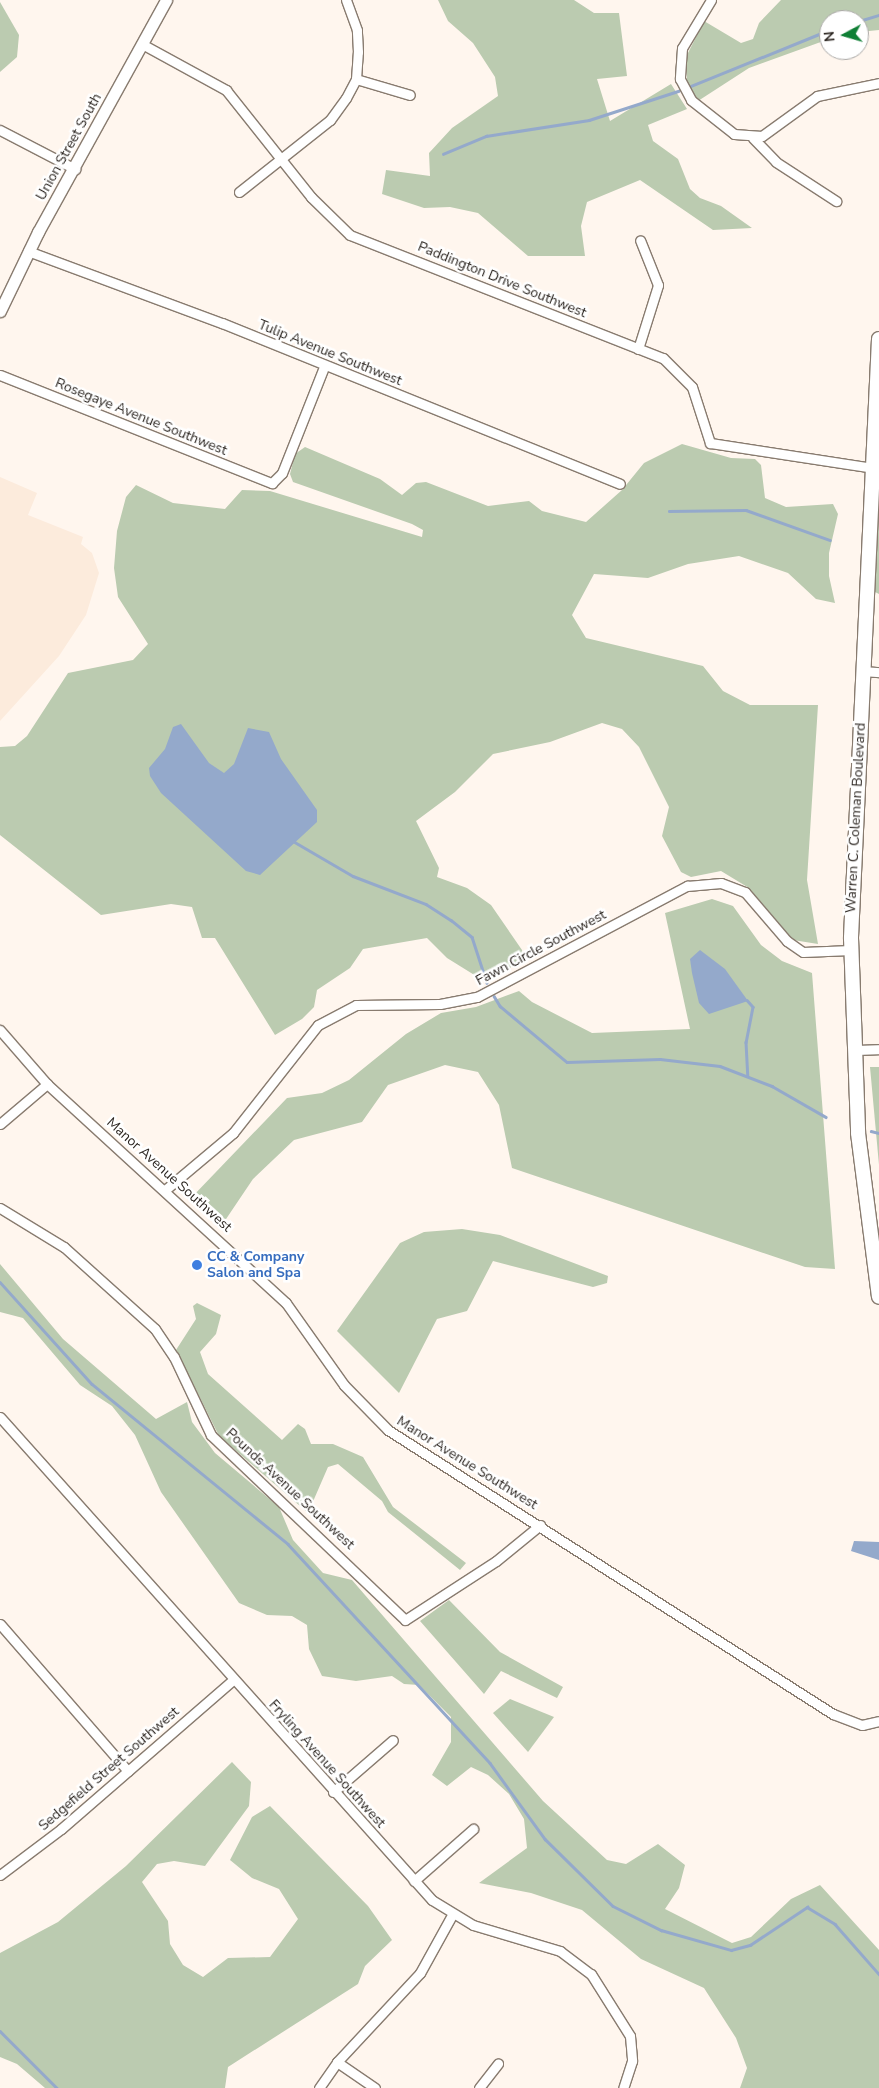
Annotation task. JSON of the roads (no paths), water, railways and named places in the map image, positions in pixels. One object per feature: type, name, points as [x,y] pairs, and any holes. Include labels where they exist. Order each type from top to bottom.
[{"type":"highway","name":"Warren C. Coleman Boulevard","points":[[879,339],[852,950],[854,1050],[859,1143],[879,1297]]},
{"type":"main road","name":"Union Street South","points":[[0,310],[28,251],[75,169],[166,0]]},
{"type":"street","points":[[239,192],[330,120],[356,79],[357,30],[346,0]]},
{"type":"street","points":[[711,0],[682,48],[680,79],[691,100],[716,122],[734,134],[753,138],[776,162],[836,201]]},
{"type":"street","name":"Paddington Drive Southwest","points":[[142,44],[226,90],[336,225],[350,235],[638,349],[673,365],[692,387],[710,444],[873,468]]},
{"type":"street","points":[[356,79],[410,95]]},
{"type":"street","points":[[753,138],[817,96],[879,83]]},
{"type":"street","points":[[0,130],[75,169]]},
{"type":"street","points":[[638,349],[650,324],[658,286],[640,240]]},
{"type":"street","name":"Tulip Avenue Southwest","points":[[28,251],[620,484]]},
{"type":"street","name":"Rosegaye Avenue Southwest","points":[[0,375],[272,483],[282,473],[324,367]]},
{"type":"street","points":[[863,671],[879,672]]},
{"type":"street","name":"Fawn Circle Southwest","points":[[165,1190],[233,1133],[318,1025],[356,1005],[440,1004],[477,997],[687,886],[721,883],[744,892],[787,941],[803,952],[852,950]]},
{"type":"street","name":"Manor Avenue Southwest","points":[[0,1030],[47,1084],[165,1190],[286,1303],[370,1416],[833,1714],[862,1725],[879,1721]]},
{"type":"street","points":[[854,1050],[879,1049]]},
{"type":"street","points":[[0,1124],[47,1084]]},
{"type":"street","name":"Pounds Avenue Southwest","points":[[0,1208],[64,1247],[155,1329],[174,1357],[211,1435],[405,1620],[496,1561],[540,1525]]},
{"type":"street","name":"Fryling Avenue Southwest","points":[[0,1416],[233,1680],[414,1881],[452,1915],[560,1951],[591,1974],[630,2036],[632,2060],[624,2088]]},
{"type":"street","points":[[0,1624],[128,1771]]},
{"type":"street","name":"Sedgefield Street Southwest","points":[[0,1875],[128,1771],[233,1680]]},
{"type":"street","points":[[333,1792],[393,1740]]},
{"type":"street","points":[[414,1881],[473,1829]]},
{"type":"street","points":[[319,2088],[337,2062],[420,1973],[452,1915]]},
{"type":"street","points":[[337,2062],[375,2088]]},
{"type":"street","points":[[479,2088],[498,2064]]},
{"type":"water","points":[[181,724],[209,763],[224,773],[234,764],[248,728],[269,732],[281,759],[317,810],[317,822],[260,875],[246,871],[161,793],[150,776],[149,768],[165,749],[173,727]]},
{"type":"water","points":[[700,950],[725,969],[748,1001],[709,1014],[699,1003],[690,959]]},
{"type":"water","points":[[854,1541],[879,1542],[879,1560],[851,1551]]},
{"type":"waterway","points":[[869,18],[879,15]]},
{"type":"waterway","points":[[691,86],[819,34]]},
{"type":"waterway","points":[[443,154],[486,136],[589,120],[678,91]]},
{"type":"waterway","points":[[669,511],[746,510],[830,540]]},
{"type":"waterway","points":[[293,841],[353,876],[426,904],[451,920],[472,937],[487,983]]},
{"type":"waterway","points":[[494,996],[500,1006],[567,1062],[660,1059],[720,1066],[772,1086],[826,1117]]},
{"type":"waterway","points":[[747,1000],[753,1007],[746,1042],[748,1076]]},
{"type":"waterway","points":[[871,1131],[879,1133]]},
{"type":"waterway","points":[[0,1282],[92,1384],[288,1544],[490,1763],[545,1839],[613,1906],[661,1930],[731,1950],[750,1945],[807,1907],[835,1924],[879,1974]]},
{"type":"waterway","points":[[0,2031],[57,2088]]},
{"type":"place","name":"CC & Company Salon and Spa","points":[[197,1265]]}]
